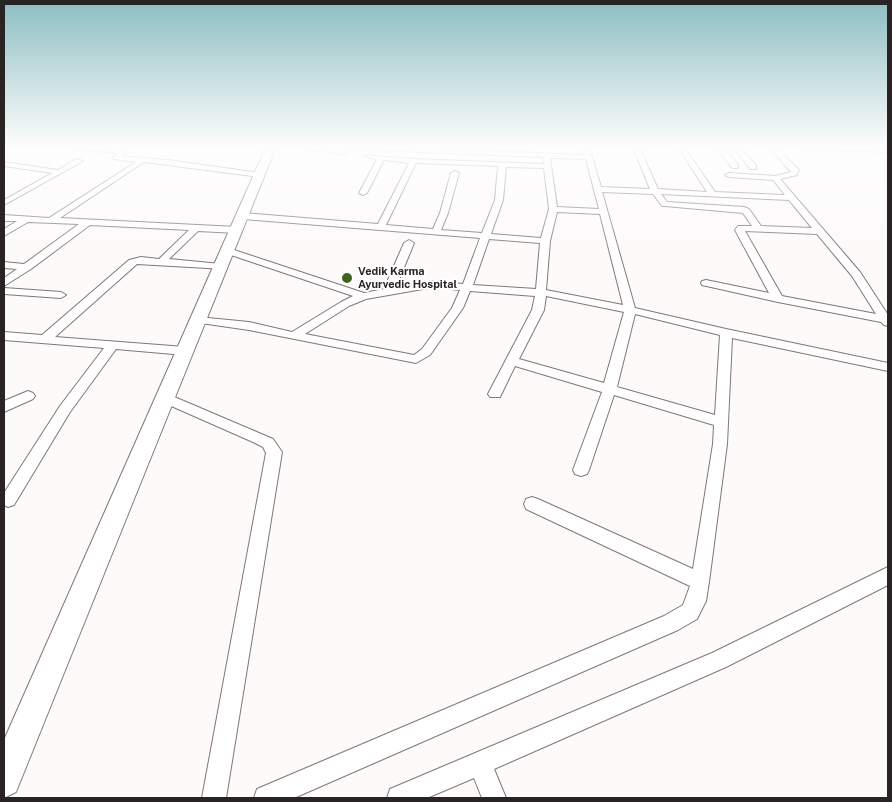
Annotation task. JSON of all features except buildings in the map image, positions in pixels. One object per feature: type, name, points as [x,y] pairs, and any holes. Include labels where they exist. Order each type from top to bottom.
[{"type":"main road","points":[[4,780],[256,184]]},
{"type":"street","points":[[4,203],[36,184]]},
{"type":"street","points":[[51,220],[106,184]]},
{"type":"street","points":[[363,193],[367,184]]},
{"type":"street","points":[[381,227],[402,184]]},
{"type":"street","points":[[436,232],[444,213],[452,184]]},
{"type":"street","points":[[198,320],[249,326],[416,359],[426,352],[457,308],[468,287],[501,192],[501,184]]},
{"type":"street","points":[[494,394],[538,310],[542,292],[544,241],[553,209],[550,184]]},
{"type":"street","points":[[581,470],[609,390],[630,310],[597,184]]},
{"type":"street","points":[[653,184],[662,202],[668,205],[745,210],[757,227]]},
{"type":"street","points":[[706,184],[713,195]]},
{"type":"street","points":[[780,184],[856,274],[887,321]]},
{"type":"street","points":[[598,189],[791,198]]},
{"type":"street","points":[[553,209],[604,212]]},
{"type":"street","points":[[4,218],[196,228],[240,223],[381,227],[544,241]]},
{"type":"street","points":[[4,233],[27,219]]},
{"type":"street","points":[[4,283],[88,222]]},
{"type":"street","points":[[778,299],[740,230],[741,228],[757,227],[818,231]]},
{"type":"street","points":[[161,262],[196,228]]},
{"type":"street","points":[[389,291],[409,243]]},
{"type":"street","points":[[44,340],[129,264],[137,260],[161,262],[225,259],[363,296]]},
{"type":"street","points":[[4,265],[26,267]]},
{"type":"street","points":[[706,283],[887,321]]},
{"type":"street","points":[[294,336],[345,304],[363,296],[434,284],[498,291],[542,292],[888,367]]},
{"type":"street","points":[[4,291],[61,295]]},
{"type":"street","points":[[266,798],[671,622],[690,612],[696,600],[700,582],[722,422],[726,333]]},
{"type":"street","points":[[4,336],[185,351]]},
{"type":"street","points":[[8,500],[65,409],[112,346]]},
{"type":"street","points":[[511,361],[722,422]]},
{"type":"street","points":[[4,407],[28,396]]},
{"type":"street","points":[[165,398],[258,438],[268,443],[274,452],[214,798]]},
{"type":"street","points":[[532,504],[700,582]]},
{"type":"street","points":[[399,798],[719,660],[888,576]]},
{"type":"street","points":[[480,763],[494,798]]},
{"type":"place","name":"Vedik Karma Ayurvedic Hospital","points":[[347,278]]}]
